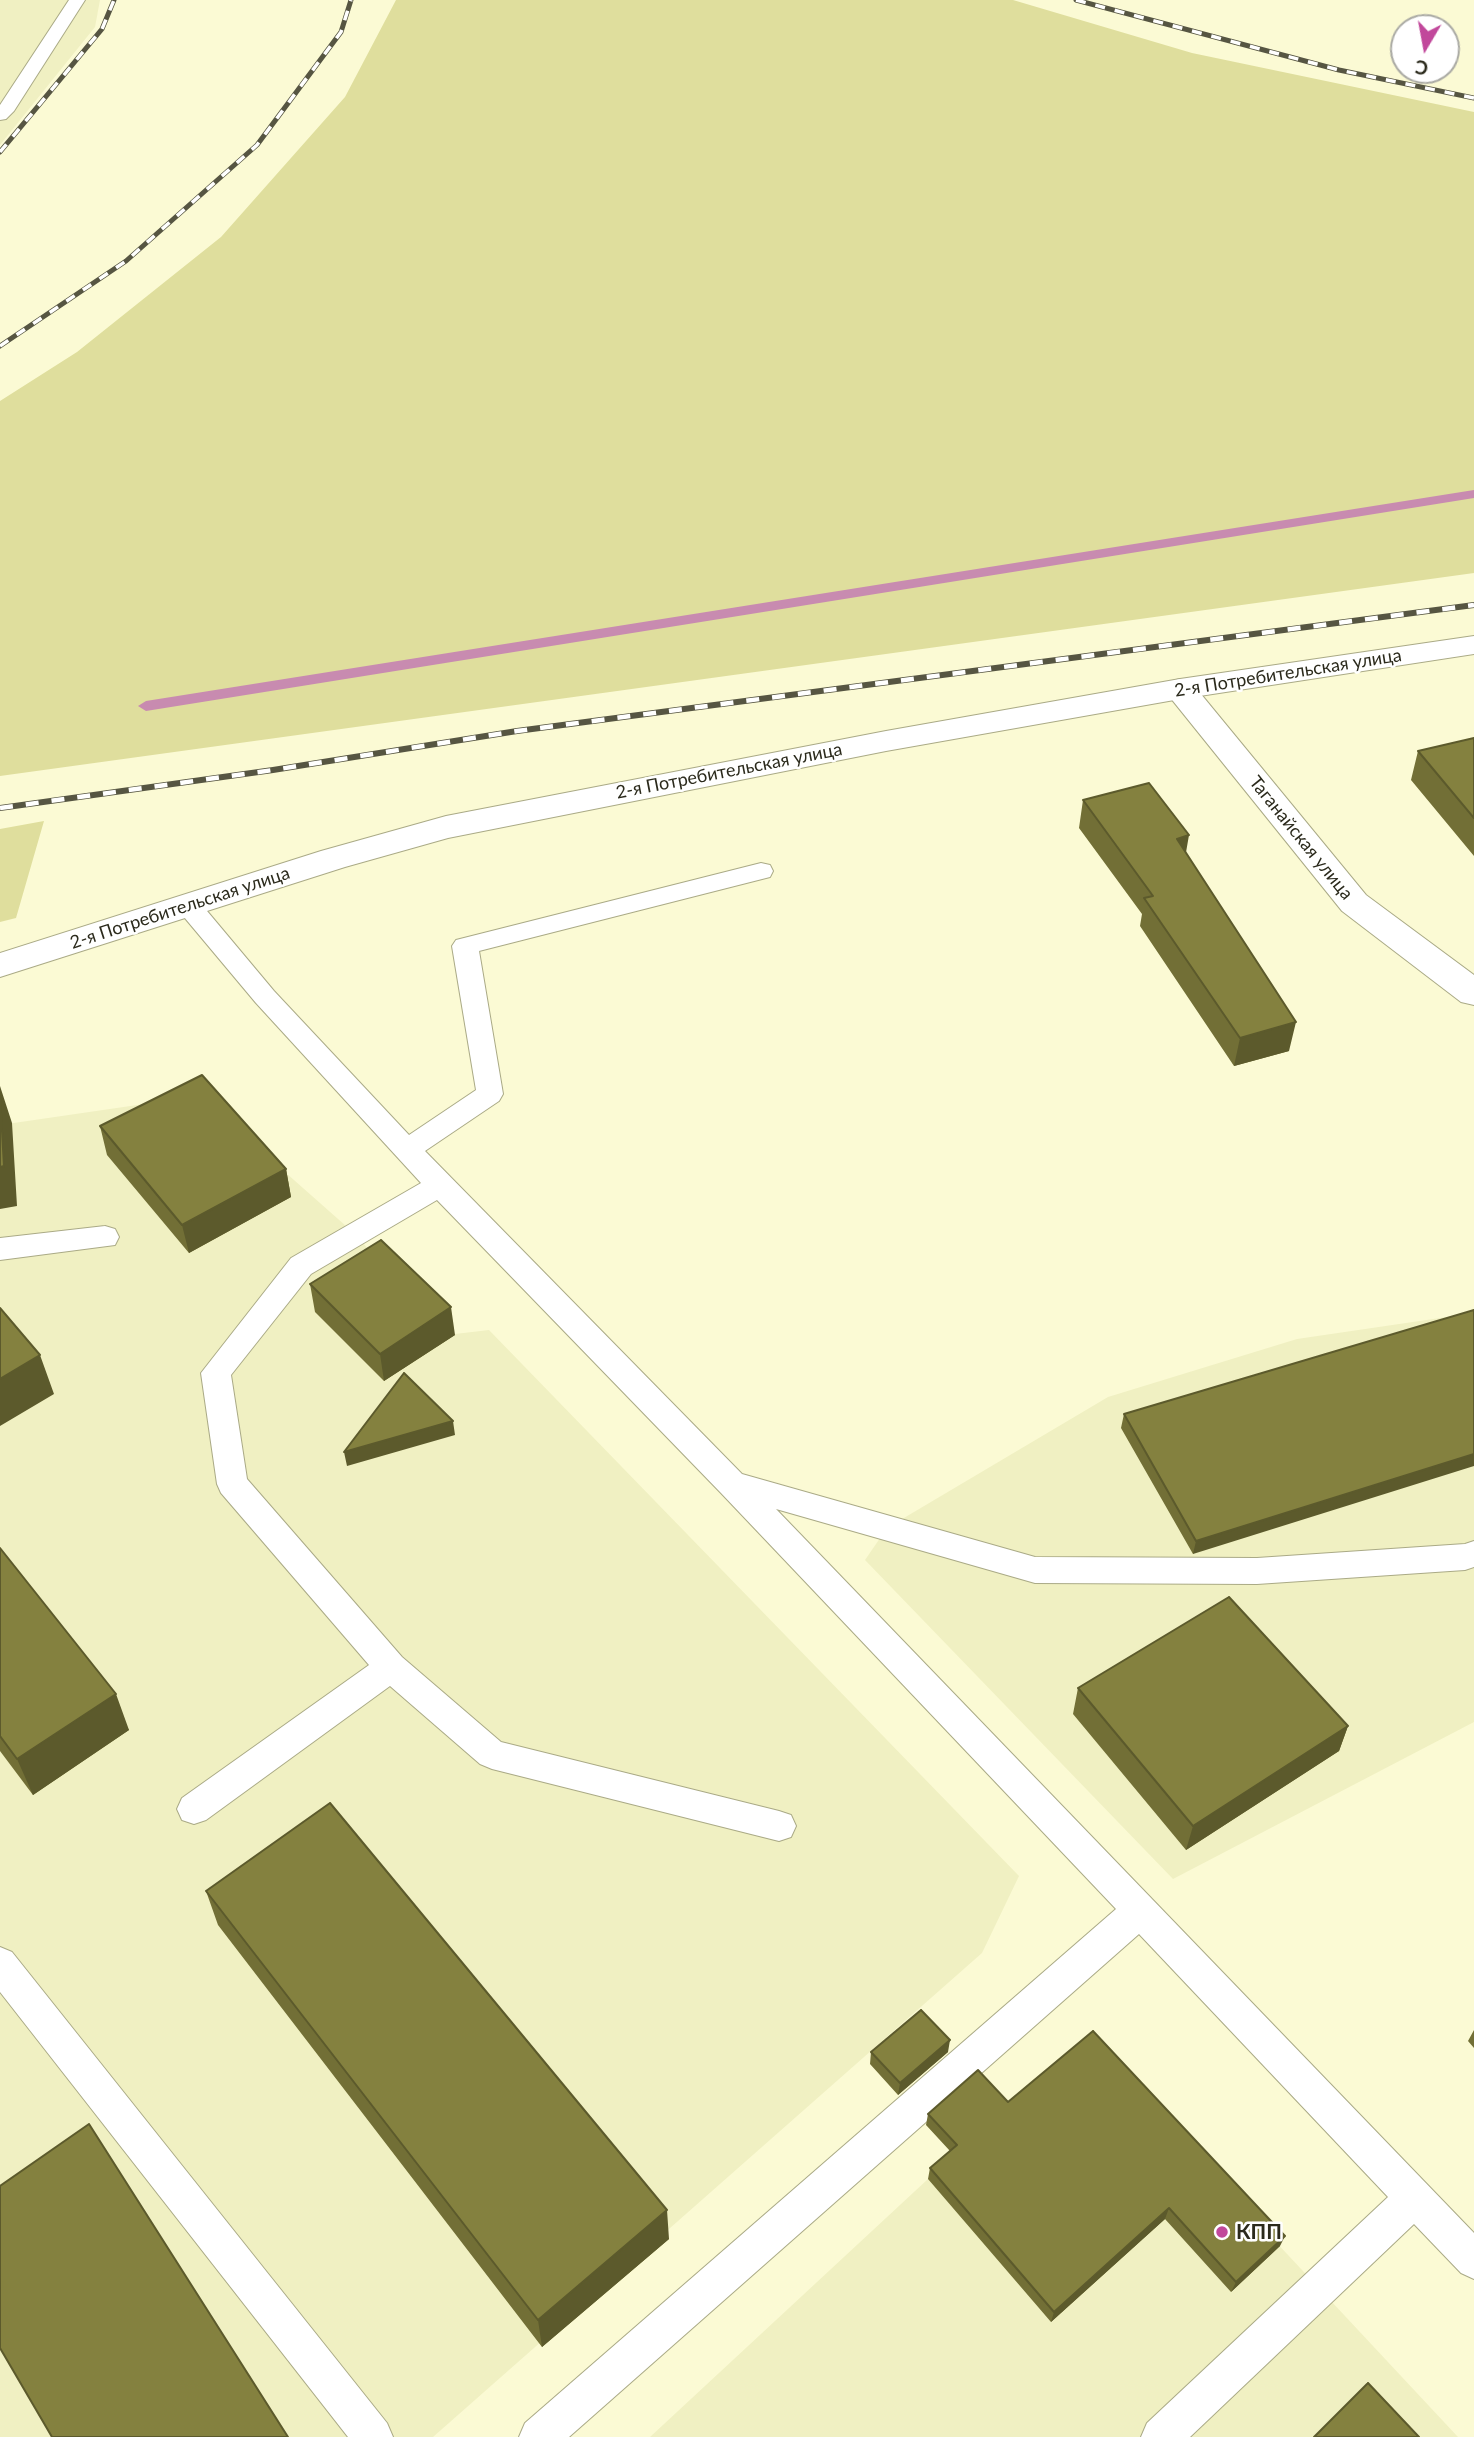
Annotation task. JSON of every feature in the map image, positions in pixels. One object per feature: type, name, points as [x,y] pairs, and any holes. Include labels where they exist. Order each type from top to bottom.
[{"type":"street","name":"2-я Потребительская улица","points":[[0,965],[446,827],[886,741],[1180,689],[1474,645]]},
{"type":"street","name":"Таганайская улица","points":[[1180,689],[1354,903],[1474,993]]},
{"type":"lane","points":[[0,114],[8,107],[77,0]]},
{"type":"lane","points":[[407,1150],[490,1094],[465,946],[761,871]]},
{"type":"lane","points":[[188,905],[265,997],[440,1185],[732,1484],[1474,2260]]},
{"type":"lane","points":[[440,1185],[301,1266],[215,1373],[232,1484],[391,1667],[492,1754],[779,1826]]},
{"type":"lane","points":[[0,1249],[105,1237]]},
{"type":"lane","points":[[732,1484],[1035,1570],[1257,1571],[1465,1557],[1474,1553]]},
{"type":"lane","points":[[194,1809],[391,1667]]},
{"type":"lane","points":[[539,2437],[1140,1910]]},
{"type":"lane","points":[[0,1964],[373,2437]]},
{"type":"lane","points":[[1161,2437],[1317,2287],[1416,2197]]},
{"type":"shaded area","points":[[0,0],[100,0],[95,27],[0,145]]},
{"type":"shaded area","points":[[396,0],[1013,0],[1192,53],[1474,112],[1474,573],[0,776],[0,401],[77,352],[221,237],[345,97]]},
{"type":"shaded area","points":[[44,821],[16,918],[0,922],[0,829]]},
{"type":"shaded area","points":[[199,1096],[355,1234],[385,1268],[455,1334],[489,1330],[1019,1876],[982,1953],[433,2437],[0,2437],[0,1125]]},
{"type":"shaded area","points":[[1474,1313],[1474,1722],[1173,1879],[865,1560],[887,1528],[1108,1397],[1297,1339]]},
{"type":"shaded area","points":[[1090,2043],[1458,2437],[650,2437],[928,2179]]},
{"type":"building","points":[[1474,738],[1474,818],[1418,751]]},
{"type":"building","points":[[1149,783],[1189,835],[1177,839],[1296,1022],[1240,1038],[1144,898],[1153,896],[1083,800]]},
{"type":"building","points":[[202,1075],[286,1169],[182,1225],[100,1126]]},
{"type":"building","points":[[0,1096],[4,1166],[0,1167]]},
{"type":"building","points":[[381,1240],[451,1307],[380,1354],[310,1284]]},
{"type":"building","points":[[0,1308],[40,1355],[0,1379]]},
{"type":"building","points":[[1474,1310],[1474,1454],[1196,1541],[1124,1414]]},
{"type":"building","points":[[404,1373],[453,1421],[344,1452]]},
{"type":"building","points":[[0,1548],[116,1694],[17,1759],[0,1736]]},
{"type":"building","points":[[1229,1597],[1348,1726],[1193,1826],[1078,1688]]},
{"type":"building","points":[[330,1803],[667,2210],[538,2320],[206,1891]]},
{"type":"building","points":[[921,2010],[950,2040],[900,2083],[871,2052]]},
{"type":"building","points":[[1093,2031],[1285,2236],[1236,2282],[1169,2208],[1054,2312],[930,2168],[957,2145],[928,2114],[978,2070],[1008,2102]]},
{"type":"building","points":[[89,2124],[288,2437],[52,2437],[0,2348],[0,2186]]},
{"type":"building","points":[[1368,2383],[1419,2437],[1314,2437]]},
{"type":"waterway","points":[[146,706],[1474,494]]},
{"type":"railway","points":[[0,152],[102,29],[114,0]]},
{"type":"railway","points":[[0,346],[126,261],[257,145],[341,32],[351,0]]},
{"type":"railway","points":[[1076,0],[1339,70],[1474,98]]},
{"type":"railway","points":[[0,808],[273,770],[517,731],[1474,605]]},
{"type":"place","name":"КПП","points":[[1222,2232]]}]
